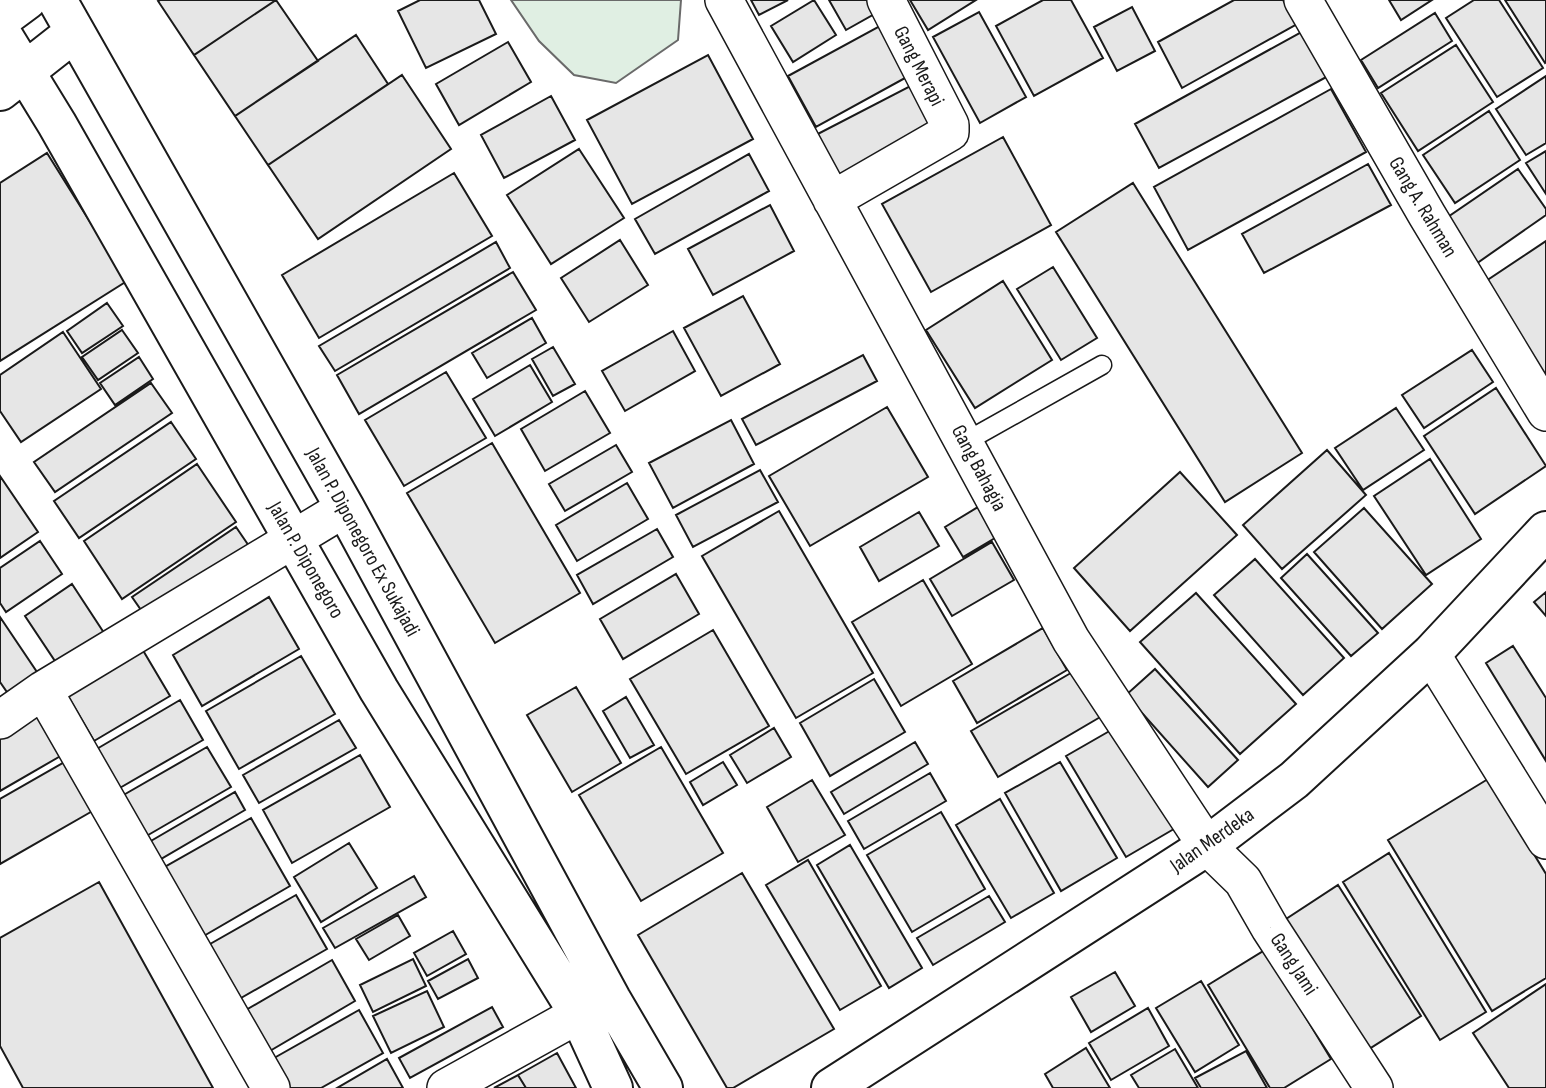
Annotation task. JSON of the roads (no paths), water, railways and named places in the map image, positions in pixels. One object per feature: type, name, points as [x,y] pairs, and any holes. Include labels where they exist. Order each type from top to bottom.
[{"type":"main road","points":[[0,20],[27,0]]},
{"type":"main road","points":[[12,81],[66,16]]},
{"type":"main road","name":"Jalan P. Diponegoro Ex Sukajadi","points":[[66,16],[345,508],[611,999],[663,1088]]},
{"type":"main road","name":"Jalan P. Diponegoro","points":[[0,30],[12,81],[63,136],[379,690],[579,1014],[613,1088]]},
{"type":"main road","name":"Jalan Merdeka","points":[[831,1088],[1207,846],[1294,780],[1431,654],[1546,531]]},
{"type":"street","name":"Gang Bahagia","points":[[724,0],[1071,640],[1207,846]]},
{"type":"street","name":"Gang Merapi","points":[[832,200],[950,132],[950,125],[886,0]]},
{"type":"street","name":"Gang A. Rahman","points":[[1303,0],[1427,215],[1546,412]]},
{"type":"street","points":[[0,720],[43,690],[345,508]]},
{"type":"street","points":[[1431,654],[1546,840]]},
{"type":"street","points":[[43,690],[271,1088]]},
{"type":"street","name":"Gang Jami","points":[[1207,846],[1243,880],[1363,1085]]},
{"type":"street","points":[[446,1088],[579,1014]]},
{"type":"lane","points":[[965,442],[1102,365]]}]
